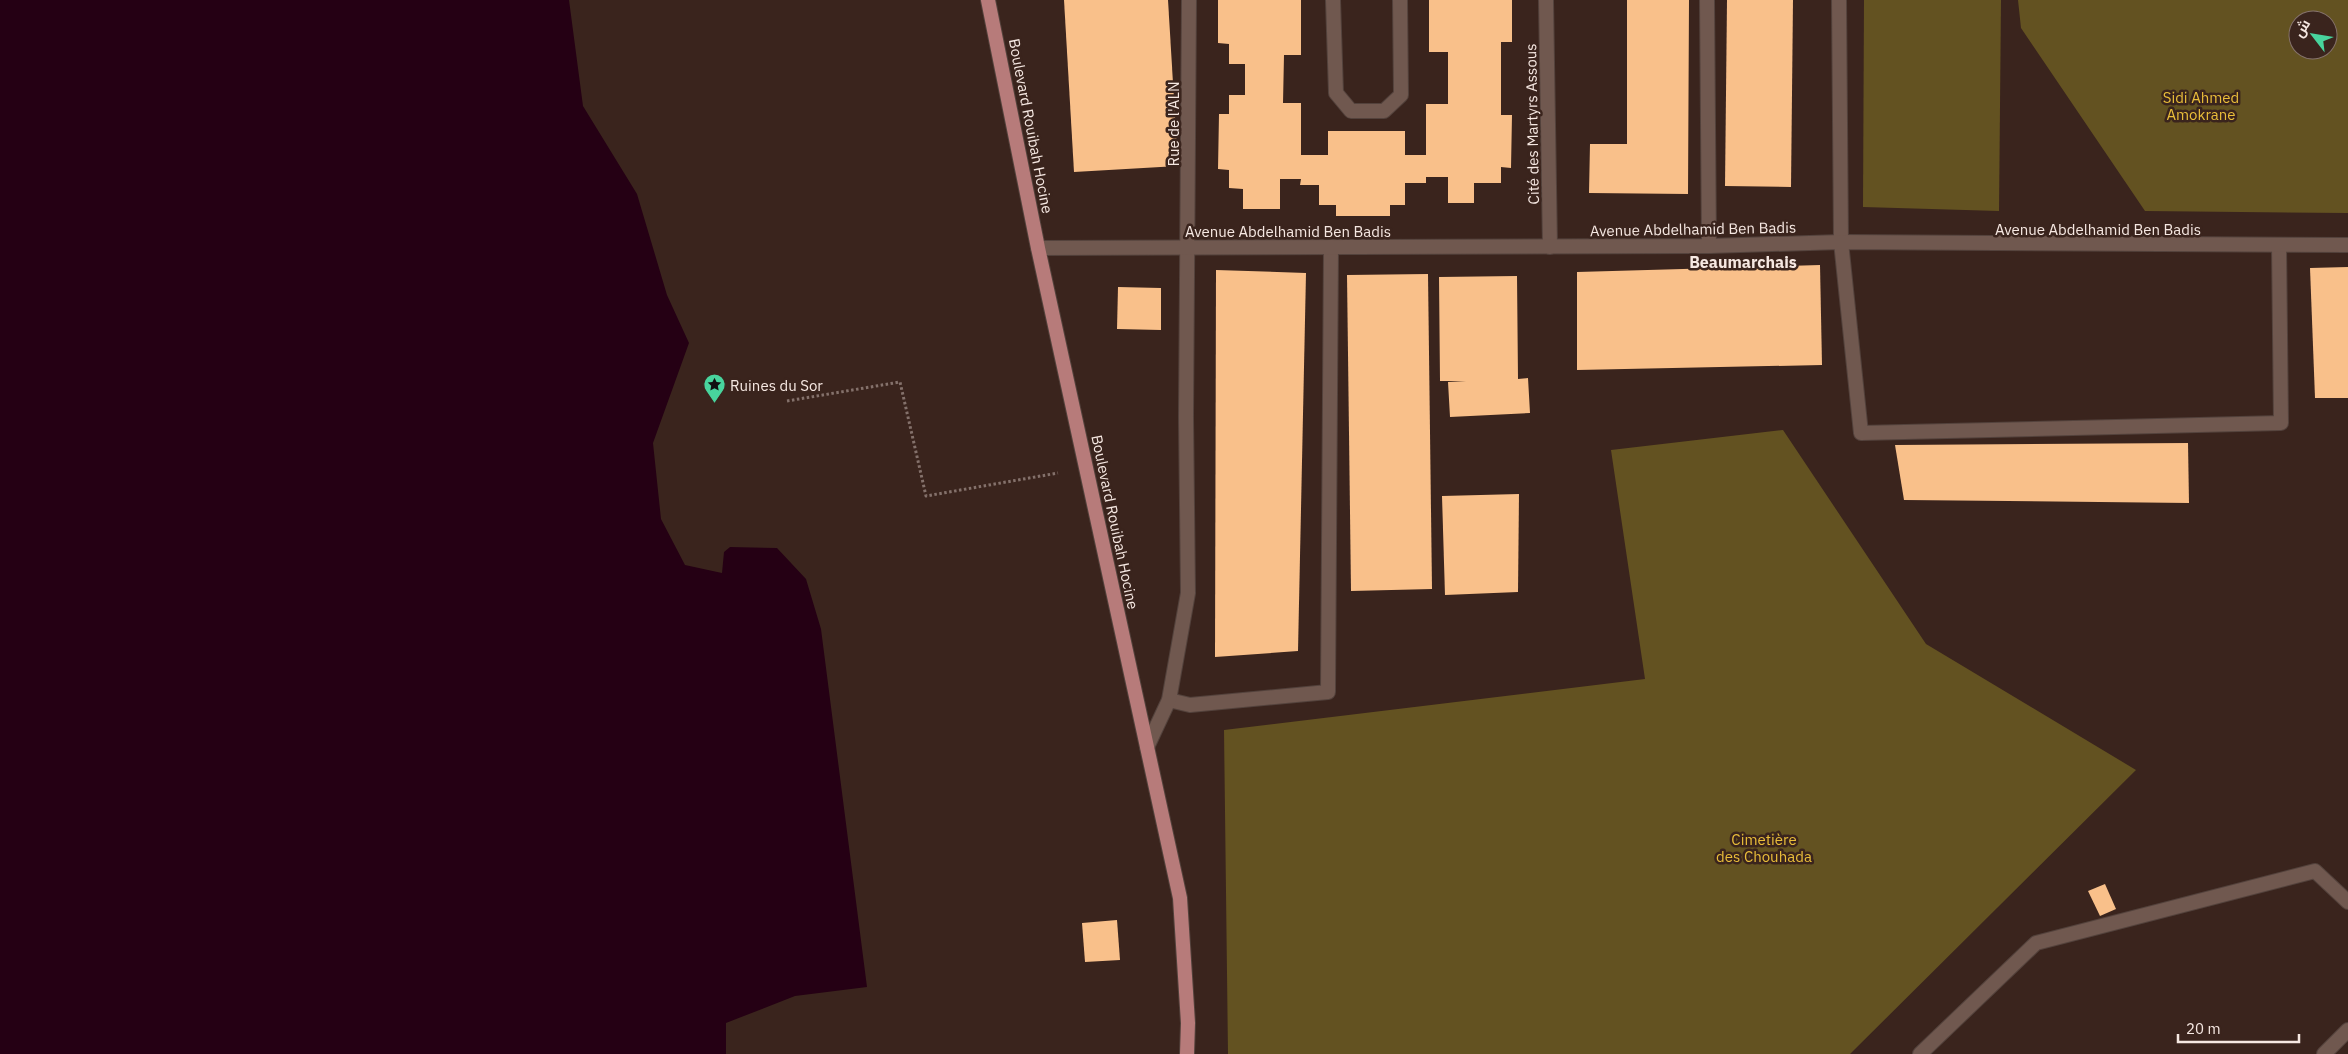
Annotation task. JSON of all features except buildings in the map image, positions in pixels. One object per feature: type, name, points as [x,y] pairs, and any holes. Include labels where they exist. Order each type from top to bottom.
[{"type":"main road","name":"Boulevard Rouibah Hocine","points":[[988,0],[1038,248],[1180,898],[1188,1023],[1187,1054]]},
{"type":"street","name":"Rue de l'ALN","points":[[1147,746],[1169,700],[1188,593],[1186,417],[1189,248],[1189,0]]},
{"type":"street","points":[[1333,0],[1336,93],[1350,111],[1384,111],[1401,95],[1400,0]]},
{"type":"street","name":"Cité des Martyrs Assous","points":[[1546,0],[1550,247]]},
{"type":"street","points":[[1706,0],[1709,246]]},
{"type":"street","points":[[1839,0],[1841,242],[1861,433],[2281,423],[2279,246]]},
{"type":"street","name":"Avenue Abdelhamid Ben Badis","points":[[1038,248],[1709,246],[1841,242],[2348,246]]},
{"type":"street","points":[[1169,700],[1190,705],[1328,692],[1332,248]]},
{"type":"street","points":[[1920,1054],[2036,943],[2315,871],[2348,902]]},
{"type":"street","points":[[2324,1054],[2348,1030]]},
{"type":"path","points":[[787,401],[900,382],[926,496],[1086,467]]},
{"type":"green space","points":[[1864,0],[2001,0],[1999,211],[1863,207]]},
{"type":"green space","name":"Sidi Ahmed Amokrane","points":[[2018,0],[2348,0],[2348,213],[2145,211],[2021,28]]},
{"type":"green space","name":"Cimetière des Chouhada","points":[[1783,430],[1926,644],[2136,770],[1850,1054],[1228,1054],[1224,730],[1645,679],[1611,450]]},
{"type":"shaded area","points":[[0,0],[569,0],[583,106],[637,194],[667,295],[689,343],[653,443],[661,519],[685,565],[722,573],[724,552],[730,547],[777,548],[806,579],[821,629],[867,987],[795,996],[726,1023],[726,1054],[0,1054]]},
{"type":"place","name":"Ruines du Sor","points":[[714,404]]},
{"type":"district","name":"Beaumarchais","points":[[1743,262]]}]
